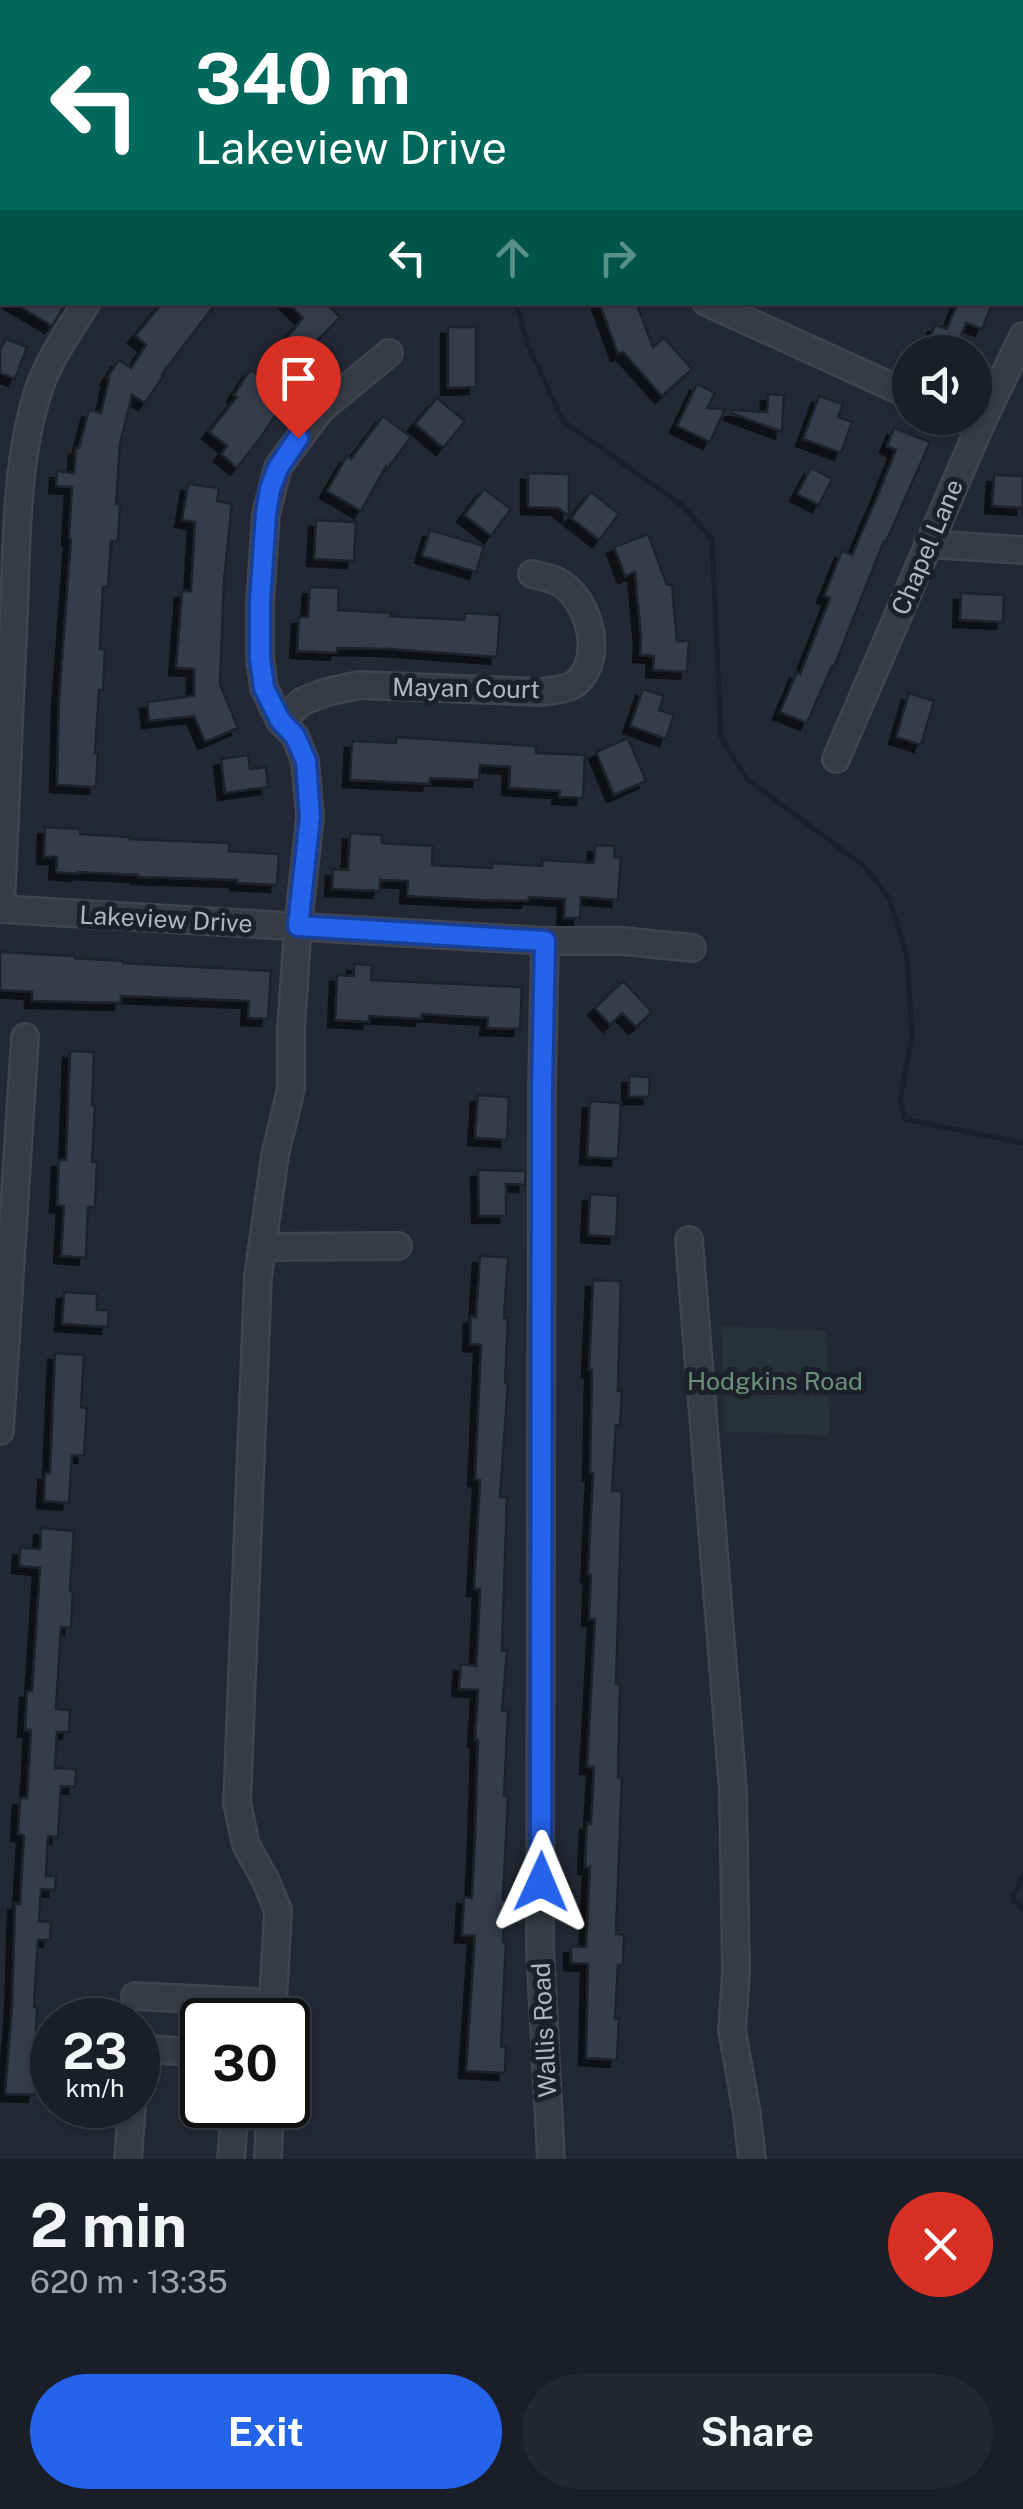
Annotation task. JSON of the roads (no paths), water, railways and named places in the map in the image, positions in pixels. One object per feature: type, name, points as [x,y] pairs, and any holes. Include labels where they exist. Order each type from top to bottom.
[{"type":"street","points":[[0,909],[23,460],[40,385],[86,305]]},
{"type":"street","points":[[713,305],[892,387]]},
{"type":"street","name":"Chapel Lane","points":[[992,386],[1023,336]]},
{"type":"street","points":[[274,1998],[278,1910],[246,1845],[236,1803],[258,1277],[275,1155],[291,1089],[298,926],[310,817],[306,761],[264,688],[260,602],[266,514],[278,468],[320,410],[389,352]]},
{"type":"street","name":"Chapel Lane","points":[[836,759],[928,544],[966,435]]},
{"type":"street","points":[[928,544],[1023,550]]},
{"type":"street","name":"Mayan Court","points":[[280,720],[303,701],[359,685],[540,692],[579,681],[591,652],[589,621],[580,600],[560,582],[532,574]]},
{"type":"street","name":"Lakeview Drive","points":[[0,909],[545,941],[624,940],[692,948]]},
{"type":"street","name":"Wallis Road","points":[[545,941],[540,1949],[551,2159]]},
{"type":"street","points":[[0,1431],[25,1038]]},
{"type":"street","points":[[689,1240],[733,1791],[736,1973],[732,2030],[752,2159]]},
{"type":"street","points":[[262,1247],[398,1246]]},
{"type":"street","points":[[135,1996],[180,2001]]},
{"type":"street","points":[[128,2159],[130,2128]]},
{"type":"street","points":[[232,2159],[234,2128]]},
{"type":"street","points":[[268,2159],[269,2128]]},
{"type":"waterway","points":[[515,305],[528,345],[563,421],[683,506],[712,539],[721,737],[747,779],[865,867],[889,898],[907,956],[912,1036],[900,1101],[905,1119],[1023,1143]]},
{"type":"waterway","points":[[1023,1875],[1012,1899],[1023,1910]]},
{"type":"park label","name":"Hodgkins Road","points":[[775,1381]]}]
